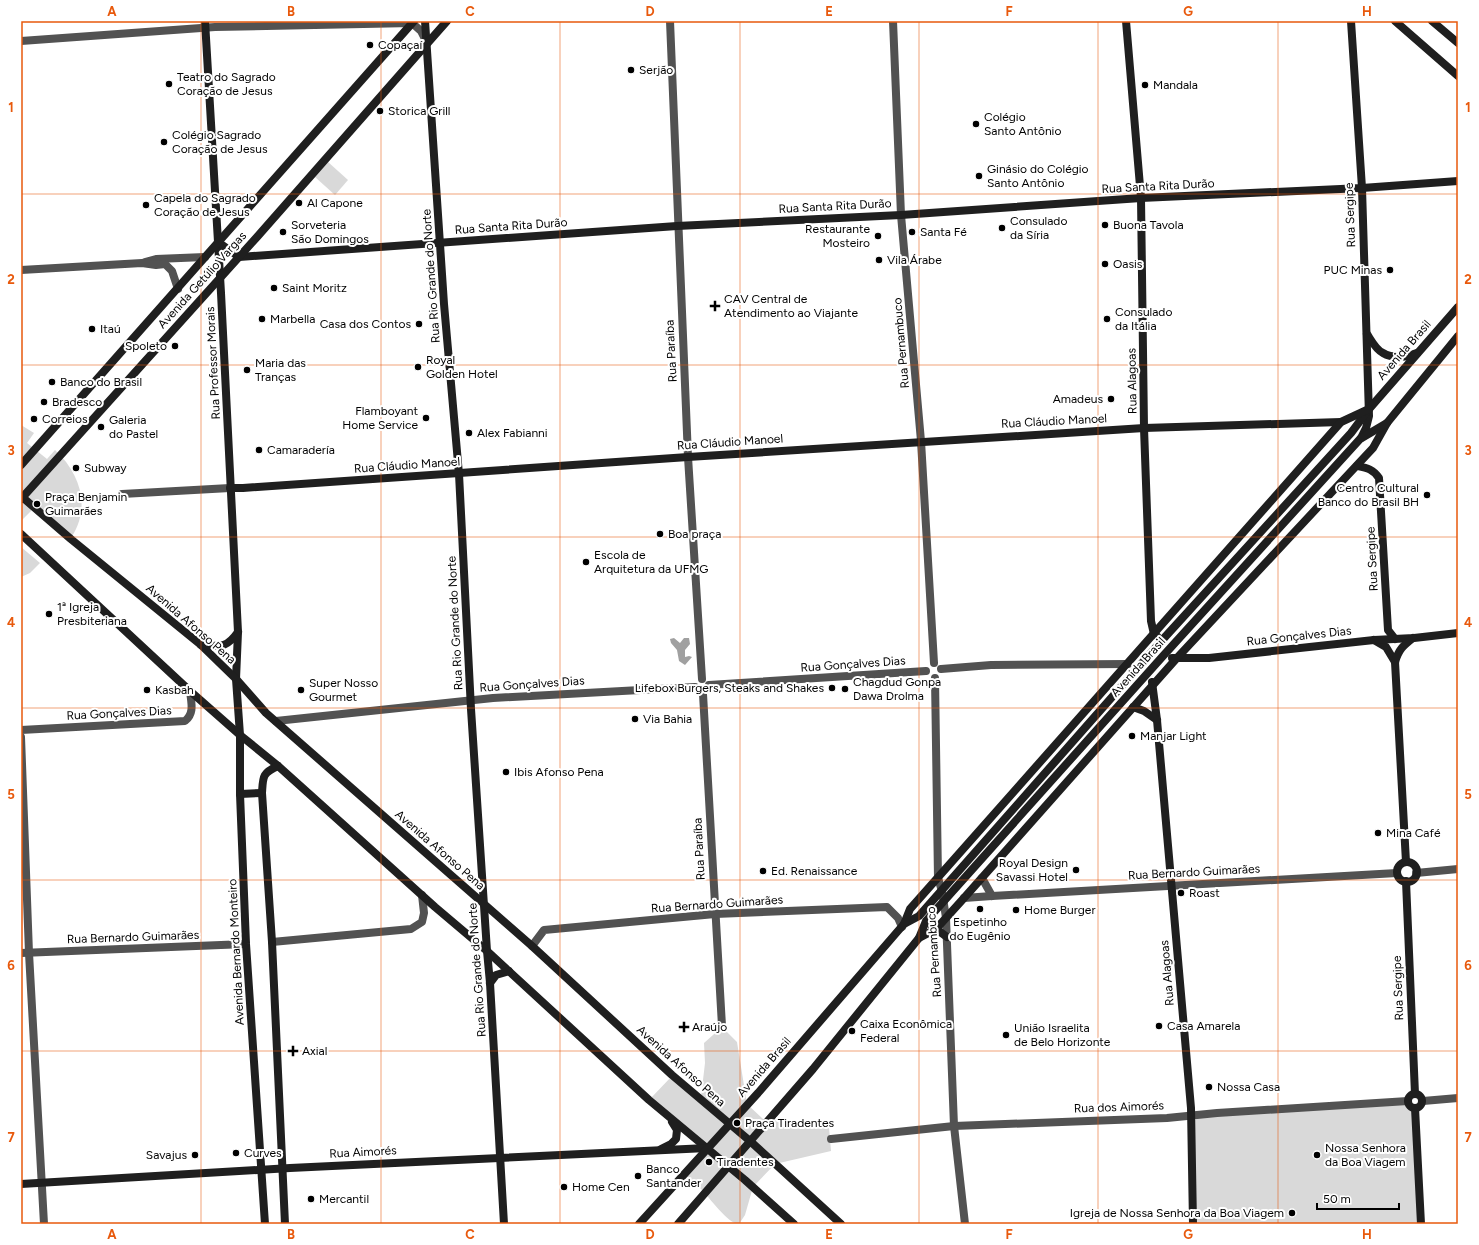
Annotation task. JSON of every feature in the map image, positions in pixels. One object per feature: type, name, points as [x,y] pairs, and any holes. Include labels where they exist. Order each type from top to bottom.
[{"type":"street","name":"Rua Rio Grande do Norte","points":[[426,21],[444,304],[459,474],[471,704],[490,983],[504,1224]]},
{"type":"street","name":"Avenida Getúlio Vargas","points":[[21,497],[239,257],[447,21]]},
{"type":"street","name":"Rua Paraíba","points":[[670,21],[677,226],[688,457],[702,679]]},
{"type":"street","name":"Rua Pernambuco","points":[[894,21],[901,215],[921,441],[934,663]]},
{"type":"street","name":"Rua Alagoas","points":[[1126,21],[1140,198],[1144,428],[1152,621],[1154,634]]},
{"type":"street","name":"Rua Sergipe","points":[[1351,21],[1362,188],[1369,409],[1368,422],[1360,439]]},
{"type":"street","points":[[1395,21],[1458,76]]},
{"type":"street","points":[[1432,21],[1458,43]]},
{"type":"street","name":"Avenida Getúlio Vargas","points":[[21,465],[413,22]]},
{"type":"street","points":[[21,41],[206,24],[413,22],[421,31],[427,44]]},
{"type":"street","name":"Rua Professor Morais","points":[[206,24],[238,632],[236,679]]},
{"type":"street","name":"Rua Santa Rita Durão","points":[[239,257],[677,226],[901,215],[1140,198],[1362,188],[1458,181]]},
{"type":"street","points":[[218,242],[239,257]]},
{"type":"street","points":[[142,263],[156,259],[205,257]]},
{"type":"street","points":[[21,270],[142,263],[156,265],[165,264],[172,271],[178,289]]},
{"type":"street","name":"Avenida Brasil","points":[[919,938],[923,919],[942,891],[1162,641],[1351,433],[1369,409],[1458,307]]},
{"type":"street","points":[[1366,334],[1383,353],[1396,356],[1410,356],[1418,353]]},
{"type":"street","name":"Avenida Brasil","points":[[678,1224],[813,1069],[919,938],[936,929],[1152,685],[1373,448],[1386,423],[1458,336]]},
{"type":"street","name":"Avenida Brasil","points":[[639,1224],[758,1093],[903,925],[910,909],[1341,422],[1369,409]]},
{"type":"street","name":"Rua Cláudio Manoel","points":[[122,494],[459,474],[921,441],[1144,428],[1341,422]]},
{"type":"street","name":"Avenida Brasil","points":[[903,925],[923,919],[944,903],[1163,656],[1360,439],[1386,423]]},
{"type":"street","name":"Rua Sergipe","points":[[1357,466],[1368,468],[1376,472],[1379,478],[1388,630],[1395,639]]},
{"type":"street","name":"Avenida Afonso Pena","points":[[21,497],[201,645],[236,679],[266,713],[532,946],[672,1075],[750,1141],[841,1224]]},
{"type":"street","points":[[21,534],[190,691],[278,766],[487,951],[670,1118],[707,1148],[794,1224]]},
{"type":"street","name":"Rua Alagoas","points":[[1152,621],[1148,641],[1149,656],[1157,720],[1191,1115],[1193,1224]]},
{"type":"street","points":[[201,645],[221,646],[231,642],[238,632]]},
{"type":"street","name":"Rua Gonçalves Dias","points":[[1148,641],[1163,656],[1176,659],[1209,658],[1374,640],[1414,638],[1458,633]]},
{"type":"street","points":[[1154,634],[1162,641],[1174,644]]},
{"type":"street","points":[[1406,862],[1396,662],[1398,652],[1403,645],[1414,638]]},
{"type":"street","points":[[1374,640],[1386,647],[1396,662]]},
{"type":"street","points":[[934,663],[939,665],[941,669],[940,674],[935,678],[930,677],[926,671],[930,664],[934,663]]},
{"type":"street","points":[[941,669],[991,665],[1128,664]]},
{"type":"street","name":"Rua Gonçalves Dias","points":[[709,685],[926,671]]},
{"type":"street","name":"Rua Pernambuco","points":[[935,678],[938,878],[942,891],[946,918],[954,1126],[965,1224]]},
{"type":"street","name":"Avenida Bernardo Monteiro","points":[[236,679],[240,735],[240,794],[246,944],[265,1224]]},
{"type":"street","points":[[702,679],[707,681],[709,685],[708,690],[703,694],[698,693],[695,687],[696,682],[702,679]]},
{"type":"street","name":"Rua Gonçalves Dias","points":[[276,721],[471,704],[493,698],[695,687]]},
{"type":"street","name":"Rua Gonçalves Dias","points":[[21,730],[185,721],[190,717],[192,709],[190,691]]},
{"type":"street","name":"Rua Paraíba","points":[[703,694],[722,1026]]},
{"type":"street","points":[[1133,708],[1144,711],[1157,720]]},
{"type":"street","points":[[21,736],[25,953],[44,1224]]},
{"type":"street","points":[[278,766],[268,770],[263,777],[262,793],[272,942],[285,1224]]},
{"type":"street","points":[[240,794],[262,793]]},
{"type":"street","points":[[1406,862],[1414,865],[1416,873],[1413,879],[1406,881],[1399,878],[1397,873],[1399,866],[1406,862]]},
{"type":"street","points":[[1416,873],[1458,869]]},
{"type":"street","name":"Rua Bernardo Guimarães","points":[[964,898],[1397,873]]},
{"type":"street","points":[[982,878],[992,896]]},
{"type":"street","name":"Rua Sergipe","points":[[1406,881],[1415,1094]]},
{"type":"street","points":[[272,942],[411,929],[422,922],[424,913],[422,895]]},
{"type":"street","name":"Rua Bernardo Guimarães","points":[[532,946],[544,930],[715,914],[887,907],[903,925]]},
{"type":"street","points":[[923,919],[947,937]]},
{"type":"street","name":"Rua Bernardo Guimarães","points":[[25,953],[246,944]]},
{"type":"street","points":[[490,983],[496,974],[509,971]]},
{"type":"street","points":[[1415,1108],[1411,1106],[1408,1101],[1410,1096],[1415,1094],[1420,1095],[1423,1101]]},
{"type":"street","points":[[1415,1108],[1421,1105],[1423,1101],[1458,1098]]},
{"type":"street","name":"Rua dos Aimorés","points":[[831,1138],[954,1126],[1167,1118],[1191,1115],[1408,1101]]},
{"type":"street","points":[[1415,1108],[1421,1224]]},
{"type":"street","points":[[657,1150],[667,1146],[676,1139],[677,1130],[670,1118]]},
{"type":"street","name":"Rua Aimorés","points":[[21,1184],[282,1168],[707,1148]]},
{"type":"shaded area","points":[[328,162],[348,180],[335,195],[315,177]]},
{"type":"shaded area","points":[[21,425],[34,433],[27,443],[47,459],[55,450],[72,471],[77,482],[81,494],[82,506],[80,518],[68,542],[32,510],[21,521]]},
{"type":"shaded area","points":[[21,547],[40,563],[30,573],[21,577]]},
{"type":"shaded area","points":[[674,638],[680,643],[684,638],[689,638],[690,644],[685,650],[685,657],[692,657],[685,665],[679,661],[677,650],[671,643],[670,639]]},
{"type":"shaded area","name":"Praça Tiradentes","points":[[722,1027],[737,1042],[747,1104],[763,1119],[829,1127],[831,1151],[775,1164],[753,1187],[745,1215],[739,1224],[730,1220],[724,1215],[701,1189],[684,1174],[707,1148],[650,1099],[672,1076],[701,1097],[705,1063],[704,1043]]},
{"type":"shaded area","points":[[1409,1105],[1413,1107],[1421,1224],[1193,1224],[1188,1124],[1202,1116],[1303,1107]]},
{"type":"place","name":"Copaçaí","points":[[370,45]]},
{"type":"place","name":"Serjão","points":[[631,70]]},
{"type":"place","name":"Teatro do Sagrado Coração de Jesus","points":[[169,84]]},
{"type":"place","name":"Mandala","points":[[1145,85]]},
{"type":"place","name":"Storica Grill","points":[[380,111]]},
{"type":"place","name":"Colégio Santo Antônio","points":[[976,124]]},
{"type":"place","name":"Colégio Sagrado Coração de Jesus","points":[[164,142]]},
{"type":"place","name":"Ginásio do Colégio Santo Antônio","points":[[979,176]]},
{"type":"place","name":"Al Capone","points":[[299,203]]},
{"type":"place","name":"Capela do Sagrado Coração de Jesus","points":[[146,205]]},
{"type":"place","name":"Buona Tavola","points":[[1105,225]]},
{"type":"place","name":"Consulado da Síria","points":[[1002,228]]},
{"type":"place","name":"Sorveteria São Domingos","points":[[283,232]]},
{"type":"place","name":"Santa Fé","points":[[912,232]]},
{"type":"place","name":"Restaurante Mosteiro","points":[[878,236]]},
{"type":"place","name":"Vila Árabe","points":[[879,260]]},
{"type":"place","name":"Oasis","points":[[1105,264]]},
{"type":"place","name":"PUC Minas","points":[[1390,270]]},
{"type":"place","name":"Saint Moritz","points":[[274,288]]},
{"type":"place","name":"CAV Central de Atendimento ao Viajante","points":[[715,306]]},
{"type":"place","name":"Marbella","points":[[262,319]]},
{"type":"place","name":"Consulado da Itália","points":[[1107,319]]},
{"type":"place","name":"Casa dos Contos","points":[[419,324]]},
{"type":"place","name":"Itaú","points":[[92,329]]},
{"type":"place","name":"Spoleto","points":[[175,346]]},
{"type":"place","name":"Royal Golden Hotel","points":[[418,367]]},
{"type":"place","name":"Maria das Tranças","points":[[247,370]]},
{"type":"place","name":"Banco do Brasil","points":[[52,382]]},
{"type":"place","name":"Amadeus","points":[[1111,399]]},
{"type":"place","name":"Bradesco","points":[[44,402]]},
{"type":"place","name":"Flamboyant Home Service","points":[[426,418]]},
{"type":"place","name":"Correios","points":[[34,419]]},
{"type":"place","name":"Galeria do Pastel","points":[[101,427]]},
{"type":"place","name":"Alex Fabianni","points":[[469,433]]},
{"type":"place","name":"Camaradería","points":[[259,450]]},
{"type":"place","name":"Subway","points":[[76,468]]},
{"type":"place","name":"Centro Cultural Banco do Brasil BH","points":[[1427,495]]},
{"type":"place","name":"Praça Benjamin Guimarães","points":[[37,504]]},
{"type":"place","name":"Boa praça","points":[[660,534]]},
{"type":"place","name":"Escola de Arquitetura da UFMG","points":[[586,562]]},
{"type":"place","name":"1ª Igreja Presbiteriana","points":[[49,614]]},
{"type":"place","name":"Lifebox Burgers, Steaks and Shakes","points":[[832,688]]},
{"type":"place","name":"Chagdud Gonpa Dawa Drolma","points":[[845,689]]},
{"type":"place","name":"Kasbah","points":[[147,690]]},
{"type":"place","name":"Super Nosso Gourmet","points":[[301,690]]},
{"type":"place","name":"Via Bahia","points":[[635,719]]},
{"type":"place","name":"Manjar Light","points":[[1132,736]]},
{"type":"place","name":"Ibis Afonso Pena","points":[[506,772]]},
{"type":"place","name":"Mina Café","points":[[1378,833]]},
{"type":"place","name":"Royal Design Savassi Hotel","points":[[1076,870]]},
{"type":"place","name":"Ed. Renaissance","points":[[763,871]]},
{"type":"place","name":"Roast","points":[[1181,893]]},
{"type":"place","name":"Espetinho do Eugênio","points":[[980,909]]},
{"type":"place","name":"Home Burger","points":[[1016,910]]},
{"type":"place","name":"Casa Amarela","points":[[1159,1026]]},
{"type":"place","name":"Araújo","points":[[684,1027]]},
{"type":"place","name":"Caixa Econômica Federal","points":[[852,1031]]},
{"type":"place","name":"União Israelita de Belo Horizonte","points":[[1006,1035]]},
{"type":"place","name":"Axial","points":[[293,1051]]},
{"type":"place","name":"Nossa Casa","points":[[1209,1087]]},
{"type":"place","name":"Praça Tiradentes","points":[[737,1123]]},
{"type":"place","name":"Curves","points":[[236,1153]]},
{"type":"place","name":"Savajus","points":[[195,1155]]},
{"type":"place","name":"Nossa Senhora da Boa Viagem","points":[[1317,1155]]},
{"type":"place","name":"Tiradentes","points":[[709,1162]]},
{"type":"place","name":"Banco Santander","points":[[638,1176]]},
{"type":"place","name":"Home Cen","points":[[564,1187]]},
{"type":"place","name":"Mercantil","points":[[311,1199]]},
{"type":"place","name":"Igreja de Nossa Senhora da Boa Viagem","points":[[1292,1213]]}]
